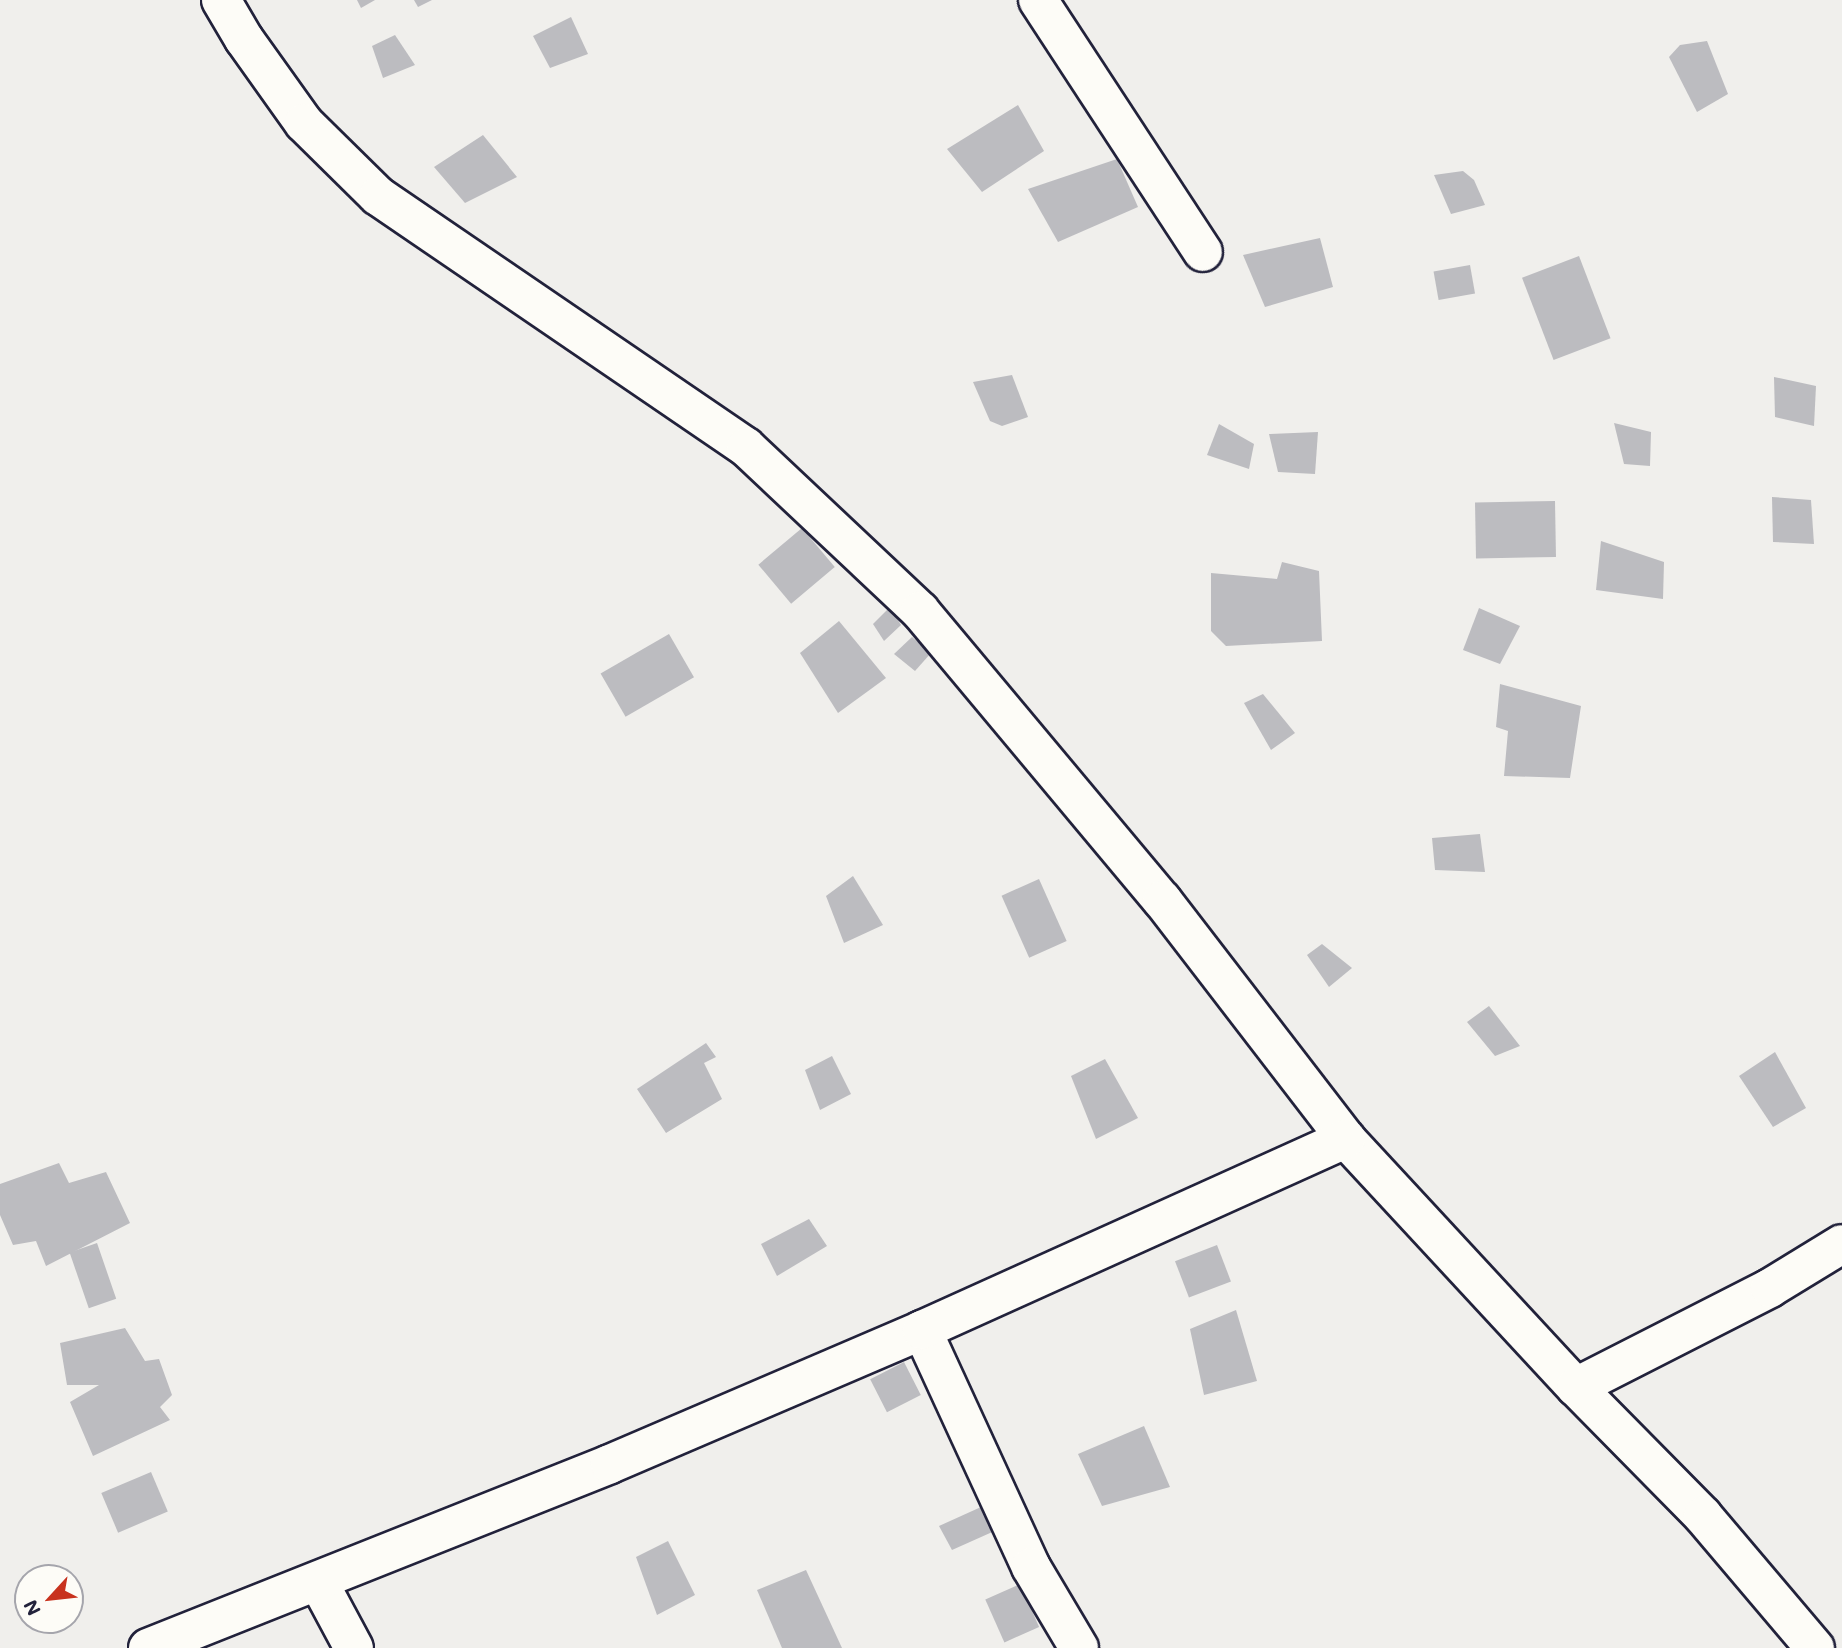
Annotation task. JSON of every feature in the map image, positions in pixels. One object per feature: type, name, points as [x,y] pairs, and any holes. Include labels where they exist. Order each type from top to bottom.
[{"type":"street","points":[[221,0],[244,39],[304,123],[378,196],[746,447],[920,611],[1163,900],[1346,1139],[1576,1387],[1703,1516],[1815,1648]]},
{"type":"street","points":[[1038,0],[1203,252]]},
{"type":"street","points":[[148,1648],[610,1464],[922,1330],[1346,1139]]},
{"type":"street","points":[[1576,1387],[1770,1288],[1842,1244]]},
{"type":"street","points":[[922,1330],[1031,1567],[1079,1648]]},
{"type":"street","points":[[318,1581],[354,1648]]},
{"type":"building","points":[[357,0],[375,0],[361,8]]},
{"type":"building","points":[[414,0],[432,0],[418,7]]},
{"type":"building","points":[[571,17],[588,54],[550,68],[533,36]]},
{"type":"building","points":[[395,35],[415,65],[383,78],[372,46]]},
{"type":"building","points":[[1707,41],[1728,94],[1697,112],[1669,57],[1680,45]]},
{"type":"building","points":[[1018,105],[1044,151],[982,192],[947,149]]},
{"type":"building","points":[[483,135],[517,177],[465,203],[434,167]]},
{"type":"building","points":[[1117,159],[1138,207],[1058,242],[1028,189]]},
{"type":"building","points":[[1463,171],[1474,180],[1485,205],[1451,214],[1434,175]]},
{"type":"building","points":[[1320,238],[1333,287],[1265,307],[1243,255]]},
{"type":"building","points":[[1579,256],[1611,338],[1554,360],[1522,278]]},
{"type":"building","points":[[1470,265],[1475,294],[1439,300],[1434,271]]},
{"type":"building","points":[[1012,375],[1028,417],[1002,426],[990,421],[973,382]]},
{"type":"building","points":[[1774,377],[1816,386],[1814,426],[1775,417]]},
{"type":"building","points":[[1614,423],[1651,432],[1650,466],[1624,464]]},
{"type":"building","points":[[1219,424],[1254,444],[1249,469],[1207,455]]},
{"type":"building","points":[[1318,432],[1315,474],[1278,472],[1269,434]]},
{"type":"building","points":[[1772,497],[1811,500],[1814,544],[1773,542]]},
{"type":"building","points":[[1555,501],[1556,557],[1476,558],[1475,502]]},
{"type":"building","points":[[802,528],[835,567],[791,604],[758,565]]},
{"type":"building","points":[[1601,541],[1664,562],[1663,599],[1596,590]]},
{"type":"building","points":[[1282,562],[1319,571],[1322,641],[1226,646],[1211,631],[1211,573],[1277,579]]},
{"type":"building","points":[[890,607],[901,625],[884,641],[873,624]]},
{"type":"building","points":[[1479,608],[1520,626],[1500,664],[1463,650]]},
{"type":"building","points":[[839,621],[886,678],[838,713],[800,653]]},
{"type":"building","points":[[669,634],[694,677],[626,717],[601,674]]},
{"type":"building","points":[[912,637],[931,653],[915,671],[894,654]]},
{"type":"building","points":[[1500,684],[1581,706],[1570,778],[1504,776],[1508,731],[1496,727]]},
{"type":"building","points":[[1263,694],[1295,733],[1271,750],[1244,703]]},
{"type":"building","points":[[1480,834],[1485,872],[1435,870],[1432,838]]},
{"type":"building","points":[[853,876],[883,925],[844,943],[826,896]]},
{"type":"building","points":[[1039,879],[1067,941],[1029,958],[1002,896]]},
{"type":"building","points":[[1322,944],[1352,968],[1329,987],[1307,955]]},
{"type":"building","points":[[1489,1006],[1520,1046],[1495,1056],[1467,1022]]},
{"type":"building","points":[[706,1043],[716,1057],[704,1063],[722,1099],[666,1133],[637,1089]]},
{"type":"building","points":[[1775,1052],[1806,1108],[1773,1127],[1739,1076]]},
{"type":"building","points":[[832,1056],[851,1094],[820,1110],[805,1070]]},
{"type":"building","points":[[1105,1059],[1138,1118],[1096,1139],[1071,1076]]},
{"type":"building","points":[[59,1163],[69,1183],[106,1172],[130,1223],[46,1266],[36,1241],[13,1245],[0,1215],[0,1184]]},
{"type":"building","points":[[809,1219],[827,1246],[777,1276],[761,1244]]},
{"type":"building","points":[[97,1243],[116,1299],[89,1308],[70,1252]]},
{"type":"building","points":[[1217,1245],[1231,1281],[1189,1298],[1175,1261]]},
{"type":"building","points":[[1236,1310],[1257,1381],[1204,1395],[1190,1329]]},
{"type":"building","points":[[125,1328],[145,1361],[159,1359],[172,1395],[160,1407],[170,1420],[93,1456],[70,1402],[99,1385],[67,1385],[60,1343]]},
{"type":"building","points":[[904,1362],[921,1395],[887,1412],[870,1379]]},
{"type":"building","points":[[1144,1426],[1170,1487],[1102,1506],[1078,1454]]},
{"type":"building","points":[[151,1472],[168,1512],[118,1533],[101,1493]]},
{"type":"building","points":[[981,1507],[999,1529],[952,1550],[939,1526]]},
{"type":"building","points":[[668,1541],[695,1595],[657,1615],[636,1557]]},
{"type":"building","points":[[806,1570],[842,1648],[782,1648],[757,1590]]},
{"type":"building","points":[[1020,1584],[1039,1627],[1004,1642],[985,1599]]}]
